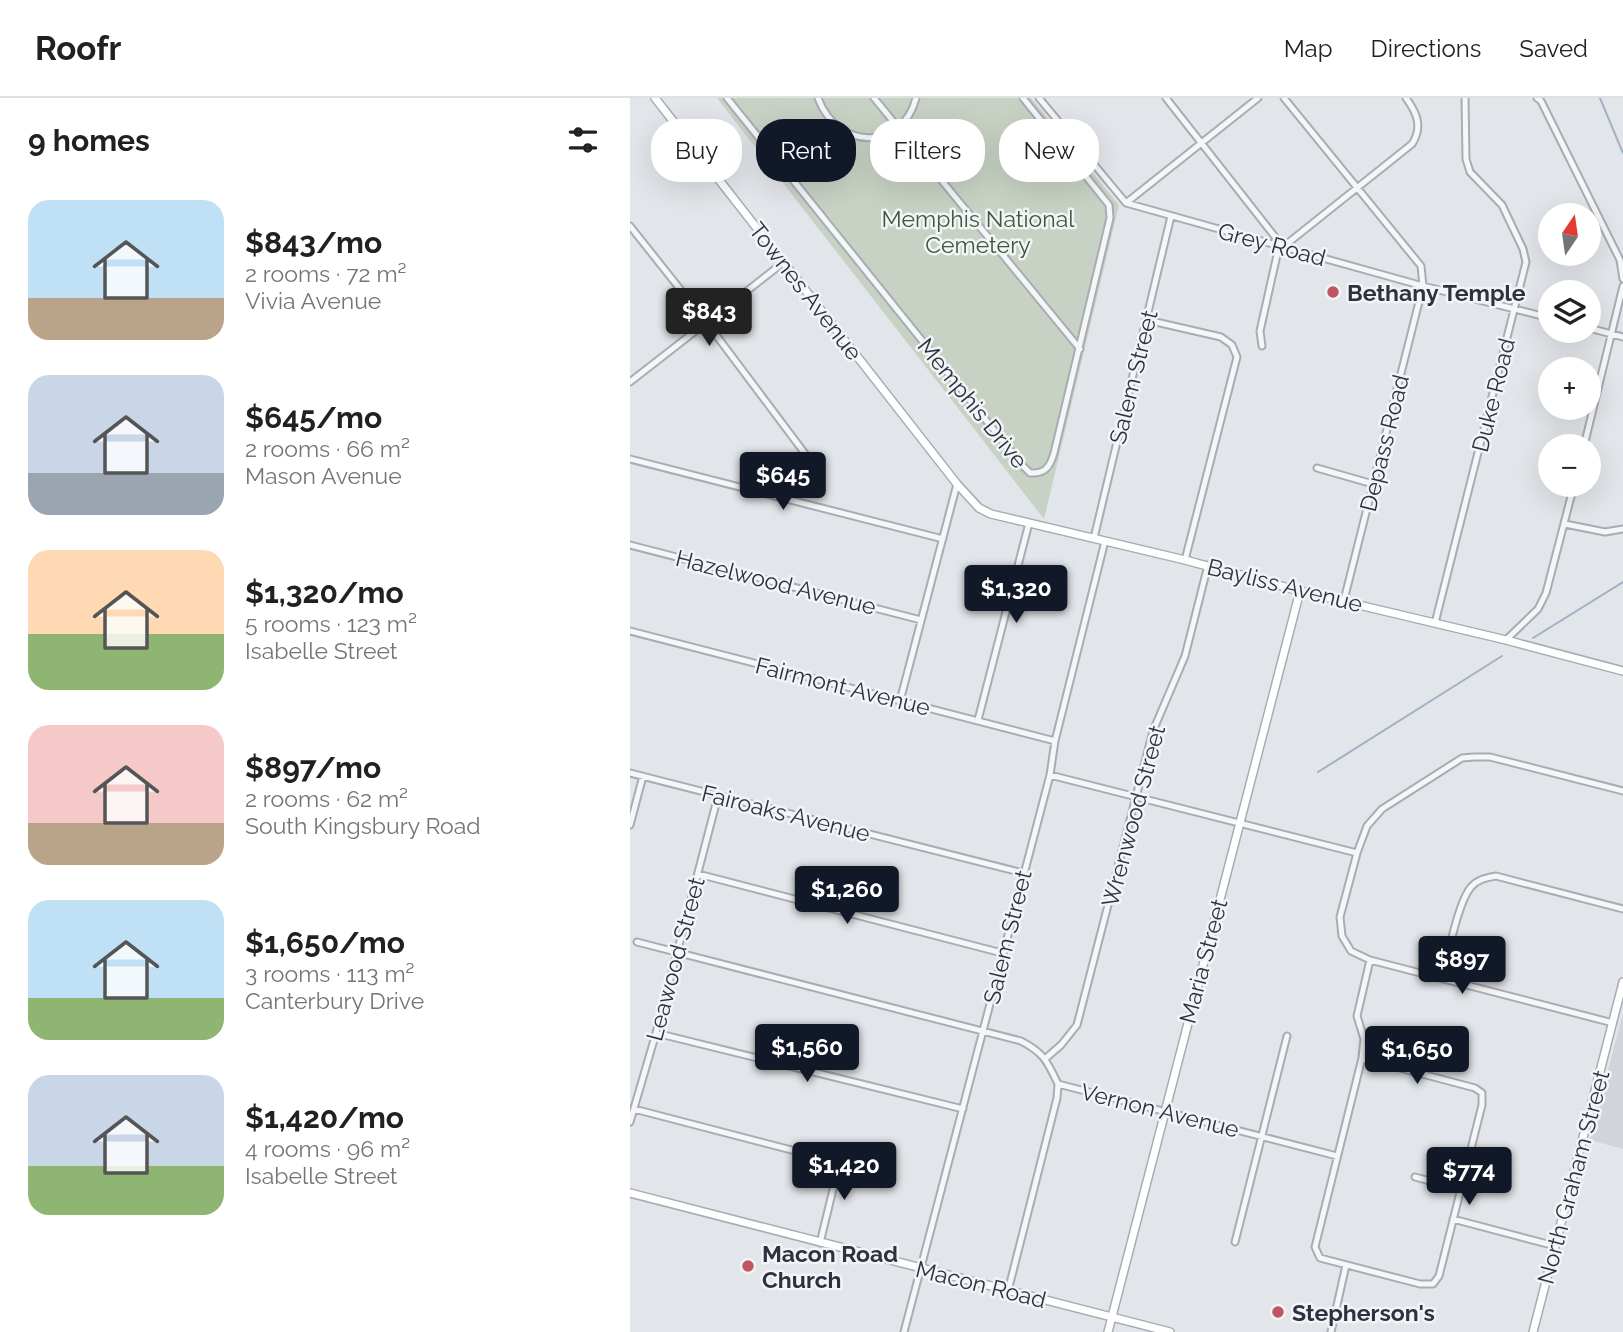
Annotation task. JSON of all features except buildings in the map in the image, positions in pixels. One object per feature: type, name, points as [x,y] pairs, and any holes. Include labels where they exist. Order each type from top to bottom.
[{"type":"street","name":"Townes Avenue","points":[[654,98],[957,484]]},
{"type":"street","name":"Memphis Drive","points":[[727,98],[1030,473],[1044,472],[1050,466],[1110,218],[1109,205],[1023,98]]},
{"type":"street","points":[[818,98],[834,126],[849,134],[870,137]]},
{"type":"street","points":[[874,98],[891,119]]},
{"type":"street","points":[[906,119],[916,98]]},
{"type":"street","points":[[1166,98],[1281,247]]},
{"type":"street","points":[[1043,99],[1126,204],[1258,98]]},
{"type":"street","points":[[1284,98],[1421,266],[1423,286]]},
{"type":"street","points":[[1262,346],[1260,331],[1281,247],[1412,144],[1417,136],[1418,116],[1406,98]]},
{"type":"street","name":"Duke Road","points":[[1435,623],[1526,262],[1523,248],[1502,205],[1470,172],[1466,159],[1465,98]]},
{"type":"street","points":[[1537,98],[1541,101],[1620,260],[1623,279]]},
{"type":"street","points":[[943,182],[1080,349]]},
{"type":"street","name":"Grey Road","points":[[1126,204],[1538,315]]},
{"type":"street","name":"Salem Street","points":[[1094,538],[1171,216]]},
{"type":"street","points":[[630,226],[806,455]]},
{"type":"street","points":[[630,382],[784,262]]},
{"type":"street","name":"Depass Road","points":[[1344,600],[1423,286]]},
{"type":"street","points":[[1587,434],[1623,286]]},
{"type":"street","points":[[1147,320],[1221,337],[1232,345],[1237,357],[1185,559]]},
{"type":"street","points":[[1601,331],[1623,337]]},
{"type":"street","points":[[630,459],[943,539]]},
{"type":"street","points":[[1317,468],[1373,484]]},
{"type":"street","points":[[900,701],[957,484]]},
{"type":"street","name":"Bayliss Avenue","points":[[957,484],[979,508],[991,514],[1185,559],[1300,591],[1623,671]]},
{"type":"street","points":[[1506,640],[1527,622],[1542,601],[1571,497]]},
{"type":"street","points":[[978,720],[1029,523]]},
{"type":"street","points":[[1565,524],[1605,532],[1623,529]]},
{"type":"street","name":"Salem Street","points":[[904,1332],[1050,775],[1055,741],[1105,541]]},
{"type":"street","name":"Hazelwood Avenue","points":[[630,545],[921,620]]},
{"type":"street","name":"Wrenwood Street","points":[[1046,1058],[1077,1024],[1138,798],[1153,731],[1185,656],[1208,565]]},
{"type":"street","name":"Maria Street","points":[[1108,1332],[1163,1111],[1300,591]]},
{"type":"street","name":"Fairmont Avenue","points":[[630,631],[1055,741]]},
{"type":"street","points":[[1613,1023],[1370,960],[1351,951],[1342,936],[1340,917],[1367,826],[1382,808],[1462,758],[1490,757],[1623,792]]},
{"type":"street","name":"Fairoaks Avenue","points":[[630,773],[1023,873]]},
{"type":"street","points":[[1050,775],[1357,853]]},
{"type":"street","points":[[630,825],[643,776]]},
{"type":"street","name":"Leawood Street","points":[[630,1122],[718,796]]},
{"type":"street","points":[[698,874],[1002,953]]},
{"type":"street","points":[[1442,977],[1469,888],[1481,878],[1496,876],[1623,909]]},
{"type":"street","points":[[637,942],[1021,1041],[1046,1058]]},
{"type":"street","points":[[1362,1058],[1475,1088],[1482,1093],[1482,1105],[1453,1219],[1437,1281],[1433,1284],[1420,1284],[1320,1258],[1315,1247],[1362,1058],[1364,1039],[1357,1016],[1370,960]]},
{"type":"street","name":"North Graham Street","points":[[1532,1332],[1623,982]]},
{"type":"street","points":[[656,1033],[963,1110]]},
{"type":"street","points":[[1235,1242],[1287,1036]]},
{"type":"street","name":"Vernon Avenue","points":[[1046,1058],[1058,1084],[1336,1156]]},
{"type":"street","points":[[1009,1291],[1057,1098],[1058,1084]]},
{"type":"street","points":[[634,1109],[824,1157],[835,1164],[836,1181],[820,1243]]},
{"type":"street","points":[[1415,1177],[1460,1189]]},
{"type":"street","name":"Macon Road","points":[[630,1193],[1170,1332]]},
{"type":"street","points":[[1453,1219],[1555,1246]]},
{"type":"street","points":[[1331,1332],[1346,1265]]},
{"type":"shaded area","points":[[1623,1013],[1623,1149],[1590,1140]]},
{"type":"green space","name":"Memphis National Cemetery","points":[[717,98],[1031,98],[1048,119],[999,119],[999,182],[1099,181],[1119,205],[1044,519],[782,182],[856,182],[856,119],[756,119],[756,148],[742,130],[742,119],[733,119]]},
{"type":"waterway","points":[[1600,98],[1623,153]]},
{"type":"waterway","points":[[1533,638],[1623,582]]},
{"type":"waterway","points":[[1318,772],[1502,656]]},
{"type":"place","name":"Bethany Temple","points":[[1333,292]]},
{"type":"place","name":"Macon Road Church","points":[[748,1266]]},
{"type":"place","name":"Stepherson's","points":[[1278,1312]]}]
